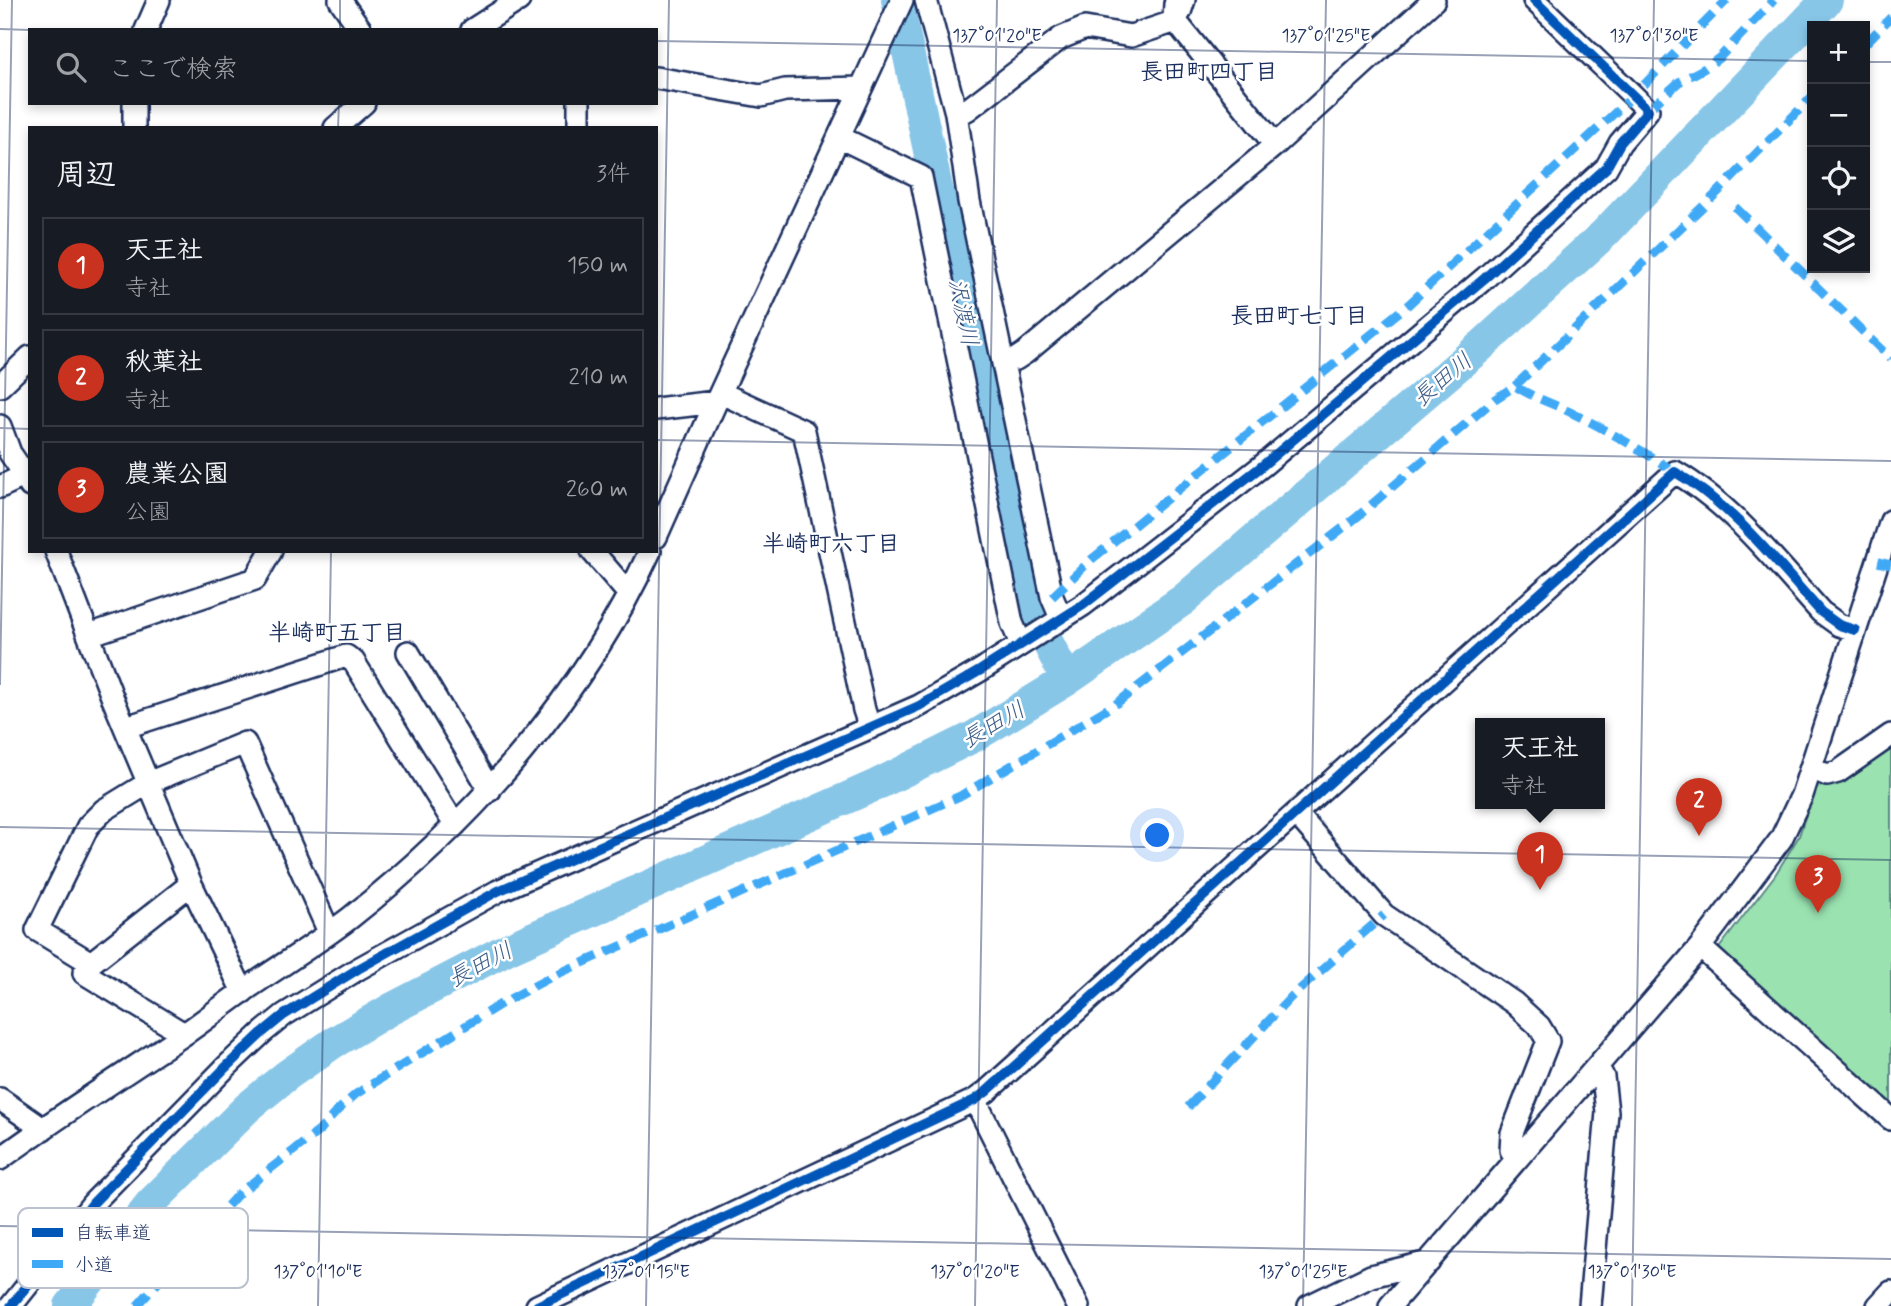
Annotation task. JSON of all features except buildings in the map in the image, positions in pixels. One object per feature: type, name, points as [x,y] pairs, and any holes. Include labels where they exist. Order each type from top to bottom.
[{"type":"street","points":[[147,28],[159,0]]},
{"type":"street","points":[[341,0],[360,28]]},
{"type":"street","points":[[475,28],[519,0]]},
{"type":"street","points":[[926,0],[956,113],[969,201],[1052,597],[1061,618]]},
{"type":"street","points":[[1004,361],[1016,359],[1025,353],[1275,145],[1434,0]]},
{"type":"street","points":[[89,1208],[225,1068],[284,1015],[358,969],[498,891],[919,706],[1083,605],[1282,450],[1485,278],[1606,168],[1620,143],[1648,110],[1534,0]]},
{"type":"street","points":[[956,113],[967,110],[1061,38],[1085,28],[1131,36],[1170,23],[1178,6],[1275,145]]},
{"type":"street","points":[[658,532],[898,8]]},
{"type":"street","points":[[658,78],[761,96],[785,90],[861,88]]},
{"type":"street","points":[[134,105],[134,126]]},
{"type":"street","points":[[337,126],[362,105]]},
{"type":"street","points":[[579,105],[579,126]]},
{"type":"street","points":[[839,136],[922,177],[1012,623],[1021,644]]},
{"type":"street","points":[[0,386],[28,359]]},
{"type":"street","points":[[658,409],[718,397],[804,430],[870,728]]},
{"type":"street","points":[[0,425],[10,453],[28,478],[0,487]]},
{"type":"street","points":[[537,1306],[975,1100],[1675,472],[1695,483],[1728,513],[1821,612],[1839,625],[1855,630]]},
{"type":"street","points":[[1390,1306],[1700,947],[1780,839],[1791,820],[1811,768],[1891,521]]},
{"type":"street","points":[[56,553],[191,884],[243,992]]},
{"type":"street","points":[[89,635],[255,579],[270,553]]},
{"type":"street","points":[[594,553],[628,593]]},
{"type":"street","points":[[0,1158],[329,932],[380,892],[455,825],[491,790],[571,687],[649,553]]},
{"type":"street","points":[[408,652],[491,790]]},
{"type":"street","points":[[126,727],[346,656],[354,662],[455,825]]},
{"type":"street","points":[[1811,768],[1827,775],[1838,772],[1891,735]]},
{"type":"street","points":[[91,963],[37,930],[88,826],[104,810],[148,783],[245,743],[329,932]]},
{"type":"street","points":[[1296,813],[1384,915],[1514,1003],[1539,1026],[1548,1041],[1512,1133],[1511,1150],[1517,1159]]},
{"type":"street","points":[[184,1034],[84,973],[91,963],[191,884]]},
{"type":"street","points":[[1700,947],[1891,1119]]},
{"type":"street","points":[[1590,1306],[1607,1112],[1603,1077],[1598,1067]]},
{"type":"street","points":[[0,1099],[43,1129]]},
{"type":"street","points":[[975,1100],[1078,1306]]},
{"type":"street","points":[[1309,1306],[1371,1276],[1429,1262]]},
{"type":"street","points":[[11,1306],[25,1288]]},
{"type":"street","points":[[1878,1306],[1891,1292]]},
{"type":"green space","points":[[1891,745],[1891,1109],[1716,952],[1775,875],[1799,836],[1815,786],[1835,784]]},
{"type":"waterway","name":"沢渡川","points":[[897,0],[1027,611],[1035,623]]},
{"type":"waterway","name":"長田川","points":[[147,1208],[247,1108],[333,1043],[391,1009],[507,949],[876,785],[975,736],[1067,680],[1183,600],[1481,346],[1604,234],[1827,0]]},
{"type":"waterway","name":"沢渡川","points":[[1048,643],[1067,680]]},
{"type":"waterway","name":"長田川","points":[[70,1306],[84,1288]]},
{"type":"marked path","points":[[1052,597],[1092,559],[1409,304],[1633,96],[1727,0]]},
{"type":"marked path","points":[[1648,110],[1679,82],[1719,58],[1774,0]]},
{"type":"marked path","points":[[1870,39],[1891,17]]},
{"type":"marked path","points":[[1515,386],[1720,190],[1807,102]]},
{"type":"marked path","points":[[1735,207],[1891,359]]},
{"type":"marked path","points":[[225,1208],[238,1194],[319,1131],[356,1094],[504,1002],[553,976],[960,796],[1117,703],[1357,517],[1495,399],[1515,386],[1604,429],[1675,472]]},
{"type":"marked path","points":[[1878,562],[1891,565]]},
{"type":"marked path","points":[[1188,1107],[1291,997],[1384,915]]},
{"type":"marked path","points":[[137,1306],[153,1288]]},
{"type":"cycle path","points":[[89,1208],[225,1068],[284,1015],[358,969],[498,891],[919,706],[1083,605],[1262,466],[1485,278],[1606,168],[1620,143],[1648,110],[1534,0]]},
{"type":"cycle path","points":[[537,1306],[975,1100],[986,1092],[1675,472],[1696,485],[1735,518],[1821,612],[1839,625],[1855,630]]},
{"type":"cycle path","points":[[11,1306],[25,1288]]},
{"type":"place","name":"秋葉社","points":[[1699,836]]},
{"type":"place","name":"天王社","points":[[1540,890]]},
{"type":"place","name":"農業公園","points":[[1818,913]]},
{"type":"district","name":"長田町四丁目","points":[[1209,71]]},
{"type":"district","name":"長田町七丁目","points":[[1299,315]]},
{"type":"district","name":"半崎町六丁目","points":[[831,543]]},
{"type":"district","name":"半崎町五丁目","points":[[337,632]]}]
